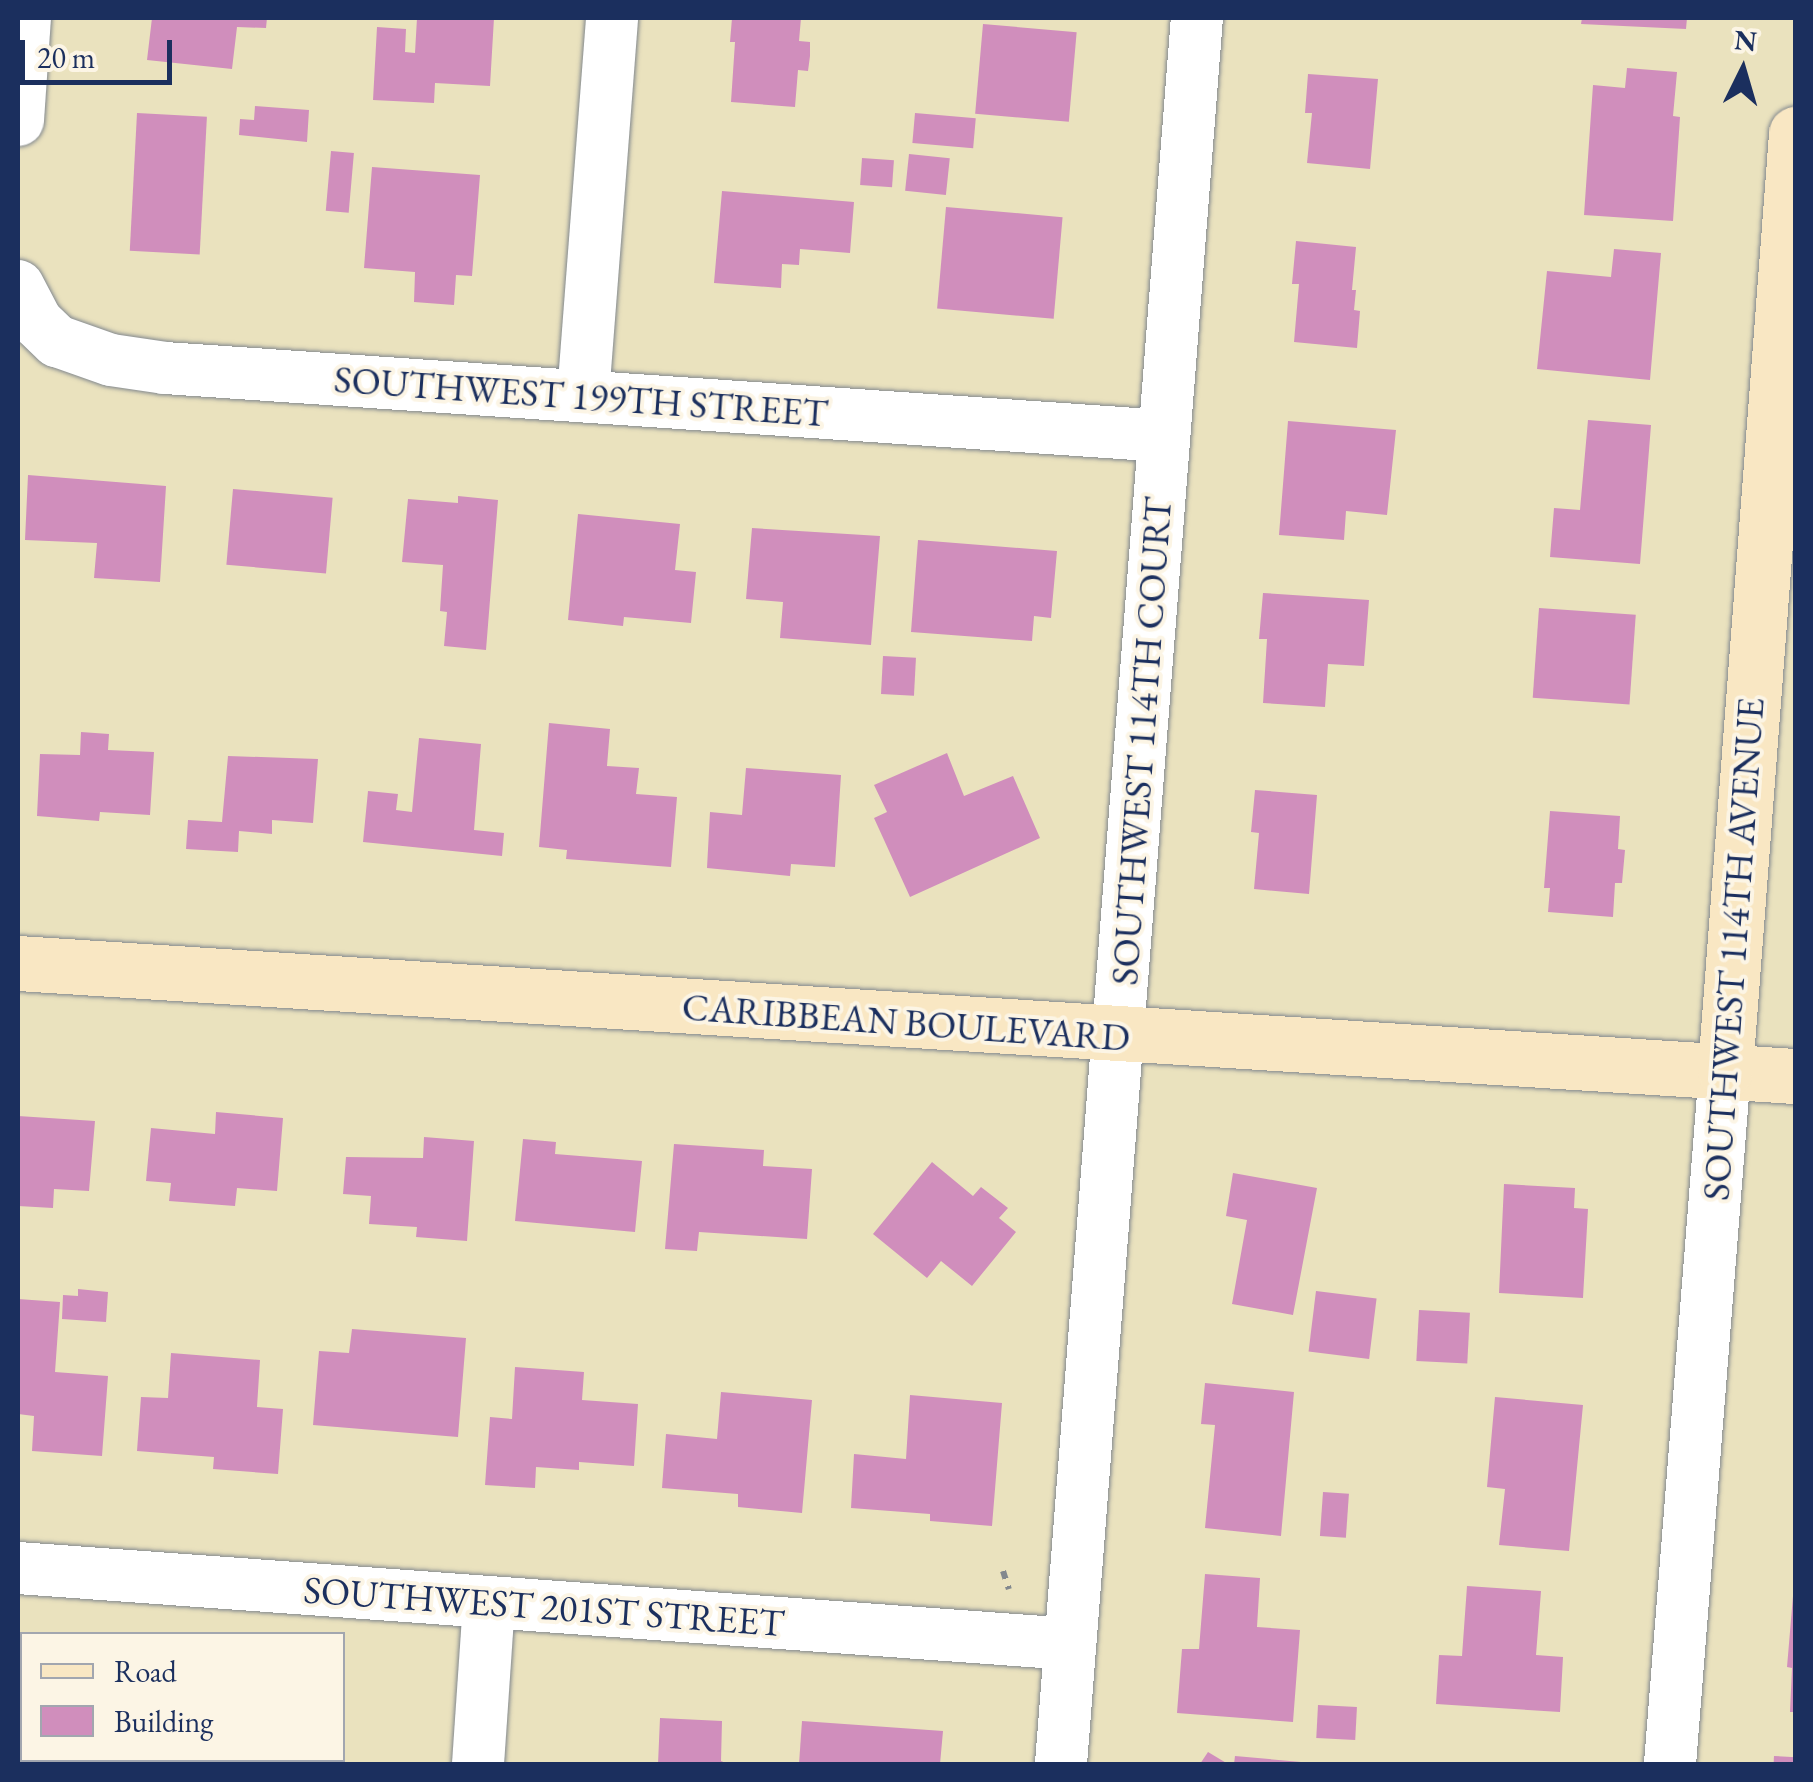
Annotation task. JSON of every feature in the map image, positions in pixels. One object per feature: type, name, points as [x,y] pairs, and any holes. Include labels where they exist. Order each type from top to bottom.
[{"type":"street","points":[[18,120],[26,18]]},
{"type":"street","points":[[583,396],[612,18]]},
{"type":"street","name":"SOUTHWEST 114TH COURT","points":[[1061,1764],[1197,18]]},
{"type":"street","name":"SOUTHWEST 114TH AVENUE","points":[[1670,1764],[1796,134]]},
{"type":"street","name":"SOUTHWEST 199TH STREET","points":[[20,292],[56,341],[111,360],[225,373],[1164,436]]},
{"type":"street","name":"CARIBBEAN BOULEVARD","points":[[18,963],[1118,1036],[1796,1076]]},
{"type":"street","name":"SOUTHWEST 201ST STREET","points":[[18,1568],[1070,1644]]},
{"type":"street","points":[[478,1764],[490,1602]]},
{"type":"building","points":[[152,18],[267,18],[266,28],[237,27],[232,69],[147,60]]},
{"type":"building","points":[[417,18],[494,18],[490,86],[435,83],[434,103],[373,100],[377,27],[406,29],[405,52],[415,53]]},
{"type":"building","points":[[732,18],[801,18],[799,41],[810,42],[810,56],[808,71],[798,70],[795,107],[731,102],[735,42],[730,42]]},
{"type":"building","points":[[1582,18],[1687,18],[1686,29],[1581,24]]},
{"type":"building","points":[[983,24],[1077,32],[1069,122],[975,114]]},
{"type":"building","points":[[1627,68],[1677,72],[1673,116],[1680,117],[1673,221],[1584,215],[1593,85],[1625,88]]},
{"type":"building","points":[[1308,74],[1378,79],[1370,169],[1307,163],[1312,113],[1305,113]]},
{"type":"building","points":[[255,106],[309,110],[307,142],[239,135],[240,119],[254,120]]},
{"type":"building","points":[[137,113],[207,117],[200,254],[130,251]]},
{"type":"building","points":[[915,113],[976,118],[973,148],[912,143]]},
{"type":"building","points":[[331,151],[354,153],[349,213],[326,211]]},
{"type":"building","points":[[909,154],[950,158],[946,195],[905,191]]},
{"type":"building","points":[[862,158],[894,160],[892,187],[860,185]]},
{"type":"building","points":[[372,167],[480,175],[472,276],[456,275],[454,305],[414,302],[415,272],[364,268]]},
{"type":"building","points":[[722,191],[854,202],[850,253],[800,249],[799,265],[782,264],[781,288],[714,283]]},
{"type":"building","points":[[946,207],[1063,217],[1054,319],[937,309]]},
{"type":"building","points":[[1296,241],[1356,247],[1352,290],[1356,290],[1354,310],[1360,311],[1357,348],[1294,342],[1299,284],[1292,284]]},
{"type":"building","points":[[1614,249],[1661,253],[1650,380],[1537,369],[1547,271],[1611,277]]},
{"type":"building","points":[[1588,420],[1651,425],[1640,564],[1550,557],[1554,508],[1580,510]]},
{"type":"building","points":[[1288,421],[1396,430],[1387,515],[1346,511],[1344,540],[1279,535]]},
{"type":"building","points":[[28,475],[166,486],[160,582],[94,578],[97,543],[25,540]]},
{"type":"building","points":[[233,489],[333,498],[326,573],[226,565]]},
{"type":"building","points":[[458,496],[498,500],[486,650],[444,646],[447,612],[440,611],[443,565],[402,562],[408,499],[458,503]]},
{"type":"building","points":[[578,514],[680,524],[675,570],[696,572],[691,623],[624,617],[623,626],[568,620]]},
{"type":"building","points":[[752,528],[880,536],[871,645],[780,638],[783,602],[746,599]]},
{"type":"building","points":[[918,540],[1057,551],[1051,618],[1034,616],[1032,641],[911,632]]},
{"type":"building","points":[[1263,593],[1369,600],[1364,666],[1328,664],[1325,707],[1263,703],[1267,639],[1259,639]]},
{"type":"building","points":[[1539,608],[1636,615],[1629,705],[1533,698]]},
{"type":"building","points":[[883,656],[916,658],[914,696],[881,694]]},
{"type":"building","points":[[549,723],[610,729],[607,766],[639,768],[636,794],[677,797],[671,867],[566,859],[567,850],[539,847]]},
{"type":"building","points":[[81,732],[109,734],[108,750],[154,752],[150,815],[100,812],[99,821],[37,816],[40,754],[80,755]]},
{"type":"building","points":[[419,738],[481,744],[474,830],[504,833],[502,856],[363,842],[368,791],[398,794],[396,810],[412,812]]},
{"type":"building","points":[[947,753],[964,796],[1013,776],[1040,838],[910,897],[874,818],[887,812],[874,785]]},
{"type":"building","points":[[228,756],[318,759],[313,823],[272,820],[272,834],[239,831],[238,852],[186,849],[188,820],[222,822]]},
{"type":"building","points":[[746,768],[841,775],[835,867],[791,864],[790,876],[707,868],[710,812],[742,815]]},
{"type":"building","points":[[1255,790],[1317,795],[1309,894],[1254,889],[1259,833],[1251,832]]},
{"type":"building","points":[[1550,811],[1620,816],[1618,849],[1625,850],[1622,883],[1615,883],[1613,917],[1548,912],[1550,888],[1544,888]]},
{"type":"building","points":[[216,1112],[283,1118],[277,1191],[237,1188],[235,1206],[169,1201],[171,1183],[146,1181],[151,1128],[215,1134]]},
{"type":"building","points":[[18,1116],[95,1121],[89,1191],[54,1189],[53,1208],[18,1206]]},
{"type":"building","points":[[424,1137],[474,1141],[467,1241],[416,1237],[417,1227],[369,1224],[371,1196],[343,1194],[346,1157],[423,1158]]},
{"type":"building","points":[[523,1139],[556,1142],[555,1154],[642,1161],[635,1232],[515,1221]]},
{"type":"building","points":[[674,1144],[764,1150],[763,1166],[812,1169],[807,1239],[699,1232],[697,1251],[665,1249]]},
{"type":"building","points":[[932,1162],[973,1196],[981,1187],[1008,1208],[999,1218],[1016,1232],[972,1286],[941,1261],[927,1278],[873,1234]]},
{"type":"building","points":[[1233,1173],[1317,1188],[1293,1315],[1232,1304],[1247,1220],[1226,1216]]},
{"type":"building","points":[[1504,1184],[1575,1188],[1574,1208],[1588,1209],[1583,1298],[1499,1293]]},
{"type":"building","points":[[78,1289],[108,1292],[106,1322],[62,1319],[63,1295],[78,1296]]},
{"type":"building","points":[[1316,1291],[1377,1298],[1369,1359],[1309,1352]]},
{"type":"building","points":[[18,1299],[60,1302],[55,1372],[108,1376],[102,1456],[32,1451],[34,1416],[18,1414]]},
{"type":"building","points":[[1419,1310],[1470,1313],[1467,1364],[1416,1361]]},
{"type":"building","points":[[352,1329],[466,1338],[458,1437],[313,1425],[319,1351],[349,1353]]},
{"type":"building","points":[[171,1353],[260,1360],[257,1407],[283,1409],[278,1474],[213,1469],[214,1457],[137,1451],[141,1397],[168,1398]]},
{"type":"building","points":[[515,1367],[584,1372],[582,1400],[638,1404],[634,1466],[579,1462],[579,1470],[536,1467],[535,1488],[485,1485],[490,1417],[512,1419]]},
{"type":"building","points":[[1205,1383],[1294,1392],[1281,1536],[1205,1528],[1215,1425],[1201,1424]]},
{"type":"building","points":[[721,1392],[812,1400],[802,1513],[738,1507],[738,1494],[662,1488],[666,1434],[717,1439]]},
{"type":"building","points":[[910,1395],[1002,1403],[992,1526],[930,1521],[930,1514],[851,1508],[854,1454],[906,1459]]},
{"type":"building","points":[[1495,1397],[1583,1405],[1569,1551],[1499,1545],[1505,1489],[1487,1487]]},
{"type":"building","points":[[1323,1492],[1349,1494],[1346,1538],[1320,1536]]},
{"type":"building","points":[[1205,1574],[1260,1578],[1257,1627],[1300,1630],[1293,1722],[1177,1713],[1182,1649],[1199,1649]]},
{"type":"building","points":[[1467,1586],[1541,1591],[1536,1655],[1563,1657],[1560,1712],[1436,1704],[1439,1655],[1462,1656]]},
{"type":"building","points":[[1793,1596],[1796,1712],[1790,1712],[1792,1668],[1787,1667]]},
{"type":"building","points":[[1318,1705],[1357,1707],[1355,1740],[1316,1738]]},
{"type":"building","points":[[660,1718],[722,1721],[721,1761],[728,1764],[658,1764]]},
{"type":"building","points":[[802,1721],[943,1731],[940,1764],[799,1764]]},
{"type":"building","points":[[18,1729],[20,1762],[151,1762],[151,1764],[18,1764]]},
{"type":"building","points":[[1208,1752],[1228,1764],[1200,1764]]},
{"type":"building","points":[[1235,1756],[1301,1762],[1301,1764],[1234,1764]]},
{"type":"building","points":[[1774,1756],[1796,1757],[1796,1764],[1774,1764]]},
{"type":"building","points":[[218,1762],[321,1762],[321,1764]]}]
